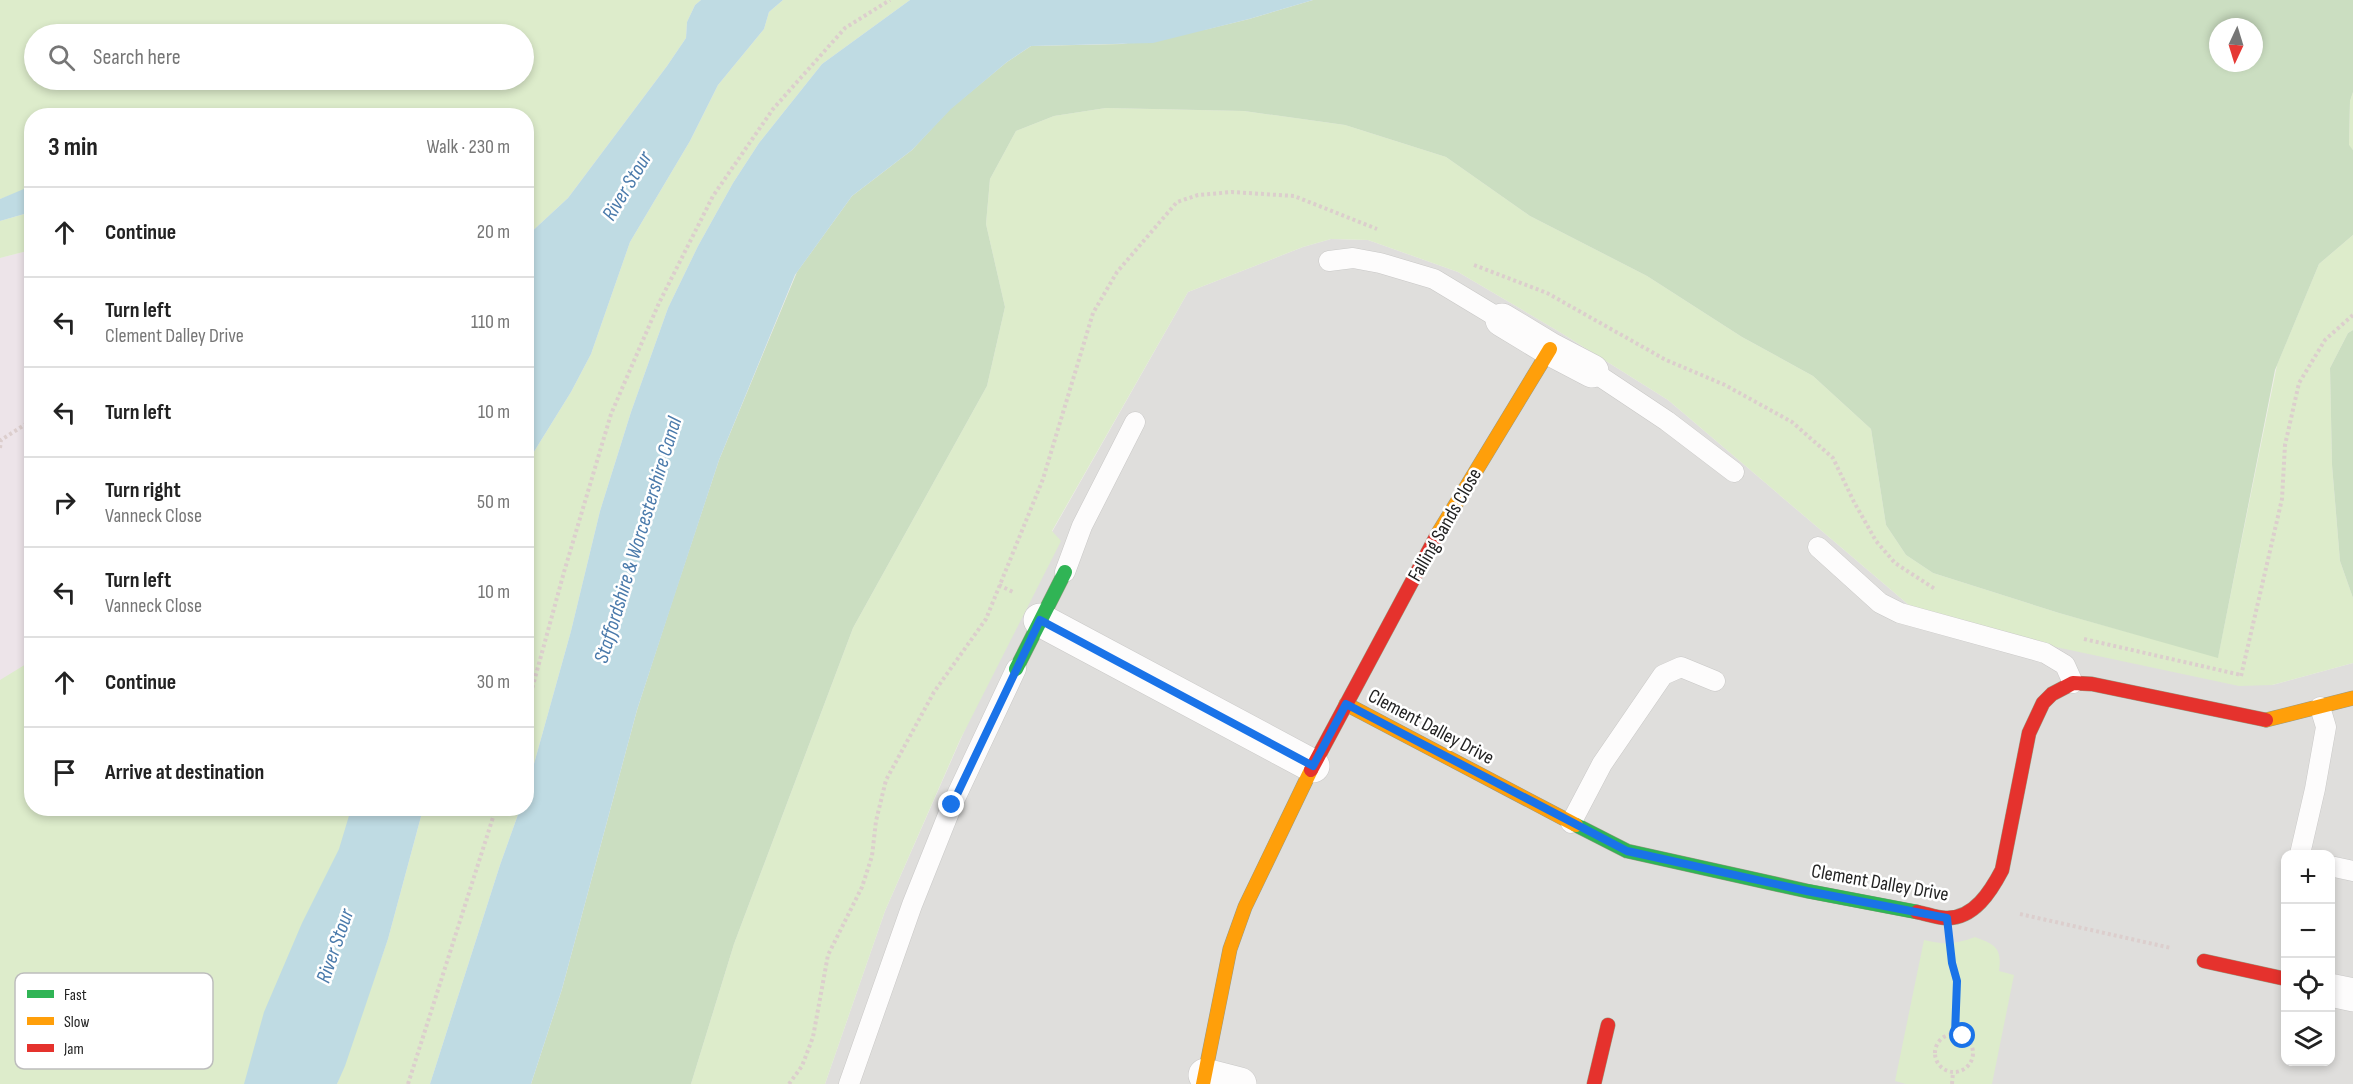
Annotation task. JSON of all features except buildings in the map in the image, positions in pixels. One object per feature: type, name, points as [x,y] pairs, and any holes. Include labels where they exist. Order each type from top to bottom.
[{"type":"street","points":[[1502,320],[1592,371]]},
{"type":"street","name":"Falling Sands Close","points":[[1204,1079],[1230,949],[1245,907],[1313,766],[1442,528],[1550,349]]},
{"type":"street","points":[[1016,669],[1065,572]]},
{"type":"street","points":[[1040,620],[1313,766]]},
{"type":"street","points":[[2073,683],[2092,684],[2266,720],[2353,698]]},
{"type":"street","name":"Clement Dalley Drive","points":[[1346,704],[1627,851],[1807,891],[1947,918],[1961,915],[1978,904],[1991,890],[2002,870],[2029,733],[2043,703],[2052,694],[2073,683]]},
{"type":"street","points":[[2204,961],[2281,978]]},
{"type":"street","points":[[2335,991],[2353,995]]},
{"type":"street","points":[[1594,1084],[1608,1025]]},
{"type":"street","points":[[1204,1079],[1240,1084]]},
{"type":"lane","points":[[1329,261],[1353,258],[1380,263],[1434,279],[1502,320]]},
{"type":"lane","points":[[1592,371],[1667,421],[1734,472]]},
{"type":"lane","points":[[1065,572],[1082,526],[1135,422]]},
{"type":"lane","points":[[1818,547],[1880,603],[1900,613],[2045,653],[2065,665],[2073,683]]},
{"type":"lane","points":[[1571,823],[1602,764],[1663,675],[1681,666],[1715,681]]},
{"type":"lane","points":[[849,1084],[925,872],[952,805],[1016,669]]},
{"type":"lane","points":[[2301,850],[2326,727],[2320,707]]},
{"type":"lane","points":[[2335,867],[2353,871]]},
{"type":"path","points":[[534,682],[611,414],[658,303],[713,196],[773,109],[845,28],[890,0]]},
{"type":"path","points":[[789,1084],[802,1066],[813,1037],[828,955],[862,887],[872,856],[876,821],[886,780],[934,692],[986,619],[1043,479],[1093,313],[1117,272],[1177,202],[1198,195],[1232,192],[1294,196],[1386,232]]},
{"type":"path","points":[[1467,262],[1547,293],[1666,360],[1725,385],[1792,422],[1833,458],[1876,541],[1895,563],[1945,593]]},
{"type":"path","points":[[2234,715],[2241,675],[2282,499],[2285,444],[2300,383],[2325,340],[2353,315]]},
{"type":"path","points":[[0,448],[1,440],[24,425]]},
{"type":"path","points":[[2076,637],[2241,675]]},
{"type":"path","points":[[408,1084],[493,816]]},
{"type":"path","points":[[1978,904],[2187,952],[2204,961]]},
{"type":"path","points":[[1947,918],[1952,963],[1957,981],[1955,1034]]},
{"type":"path","points":[[1955,1034],[1968,1040],[1974,1051],[1968,1068],[1953,1072],[1939,1065],[1935,1053],[1940,1041],[1955,1034]]},
{"type":"path","points":[[1952,1084],[1953,1072]]},
{"type":"shaded area","points":[[1331,239],[1368,240],[1458,272],[1668,400],[1910,606],[2272,685],[2353,663],[2353,1084],[825,1084],[885,911],[1052,532],[1188,292],[1303,247]]},
{"type":"shaded area","points":[[24,252],[24,671],[0,687],[0,258]]},
{"type":"green space","points":[[0,0],[701,0],[695,5],[687,22],[686,38],[667,66],[568,198],[534,230],[534,108],[24,108],[24,190],[0,199]]},
{"type":"green space","points":[[783,0],[910,0],[822,64],[759,143],[733,183],[698,246],[668,308],[631,412],[600,511],[571,631],[534,764],[534,452],[571,392],[591,354],[630,242],[690,141],[718,85],[764,29],[769,12]]},
{"type":"green space","points":[[1313,0],[2353,0],[2353,92],[2350,101],[2349,145],[2353,150],[2353,235],[2319,264],[2275,370],[2218,658],[2059,613],[1933,573],[1906,555],[1886,525],[1871,429],[1813,376],[1742,337],[1647,276],[1530,216],[1446,157],[1345,125],[1244,111],[1106,108],[1054,116],[1016,131],[990,179],[986,224],[1005,307],[987,386],[853,628],[734,944],[691,1084],[531,1084],[562,989],[637,710],[672,602],[719,460],[797,272],[852,196],[912,150],[950,109],[1007,62],[1031,46],[1122,44],[1208,29]]},
{"type":"green space","points":[[2353,92],[2353,150],[2349,146],[2350,101]]},
{"type":"green space","points":[[1106,108],[1244,111],[1345,125],[1446,157],[1530,216],[1647,276],[1742,337],[1813,376],[1871,429],[1886,525],[1906,555],[1933,573],[2059,613],[2218,657],[2277,365],[2319,264],[2353,235],[2353,330],[2348,333],[2330,368],[2332,465],[2340,561],[2353,598],[2353,663],[2272,685],[2239,686],[2051,646],[1910,606],[1668,400],[1458,272],[1368,240],[1331,239],[1303,247],[1188,292],[1052,531],[1061,541],[960,740],[885,911],[825,1084],[691,1084],[734,944],[853,628],[987,386],[1005,307],[986,224],[990,179],[1016,131],[1054,116]]},
{"type":"green space","points":[[24,214],[24,252],[0,258],[0,221]]},
{"type":"green space","points":[[2353,330],[2353,598],[2340,561],[2332,465],[2330,368],[2348,333]]},
{"type":"green space","points":[[24,665],[24,816],[361,816],[284,1084],[0,1084],[0,680]]},
{"type":"green space","points":[[421,816],[518,816],[430,1084],[337,1084],[388,939]]},
{"type":"green space","points":[[1975,937],[1996,948],[1999,957],[1999,971],[2014,975],[1992,1084],[1906,1084],[1895,1081],[1924,940],[1950,943]]},
{"type":"water","name":"River Stour","points":[[701,0],[783,0],[769,12],[764,29],[718,85],[690,141],[630,242],[591,354],[571,392],[534,452],[534,230],[568,198],[667,66],[686,38],[687,22],[695,5]]},
{"type":"water","name":"Staffordshire & Worcestershire Canal","points":[[910,0],[1313,0],[1153,43],[1031,46],[1007,62],[951,109],[912,150],[852,196],[795,275],[719,460],[637,710],[562,989],[531,1084],[430,1084],[518,816],[534,816],[534,764],[571,631],[600,511],[631,412],[668,308],[698,246],[733,183],[759,143],[822,64]]},
{"type":"water","points":[[24,189],[24,214],[0,221],[0,199]]},
{"type":"water","name":"River Stour","points":[[349,816],[421,816],[388,939],[337,1084],[244,1084],[264,1012],[302,923],[339,849]]},
{"type":"traffic: fast","points":[[1016,669],[1065,572]]},
{"type":"traffic: fast","points":[[1576,825],[1627,851],[1807,891],[1917,912]]},
{"type":"traffic: slow","points":[[1437,535],[1550,349]]},
{"type":"traffic: slow","points":[[2266,720],[2353,698]]},
{"type":"traffic: slow","points":[[1346,704],[1576,825]]},
{"type":"traffic: slow","points":[[1203,1084],[1230,949],[1245,907],[1311,770]]},
{"type":"traffic: jam","points":[[1311,770],[1437,535]]},
{"type":"traffic: jam","points":[[1917,912],[1943,918],[1965,914],[1973,909],[1993,886],[2002,870],[2029,733],[2043,703],[2052,694],[2073,683],[2092,684],[2266,720]]},
{"type":"traffic: jam","points":[[2204,961],[2281,978]]},
{"type":"traffic: jam","points":[[1594,1084],[1608,1025]]},
{"type":"route","points":[[952,805],[1040,620],[1313,766],[1346,704],[1627,851],[1807,891],[1947,918],[1952,963],[1957,981],[1955,1034],[1963,1036]]}]
